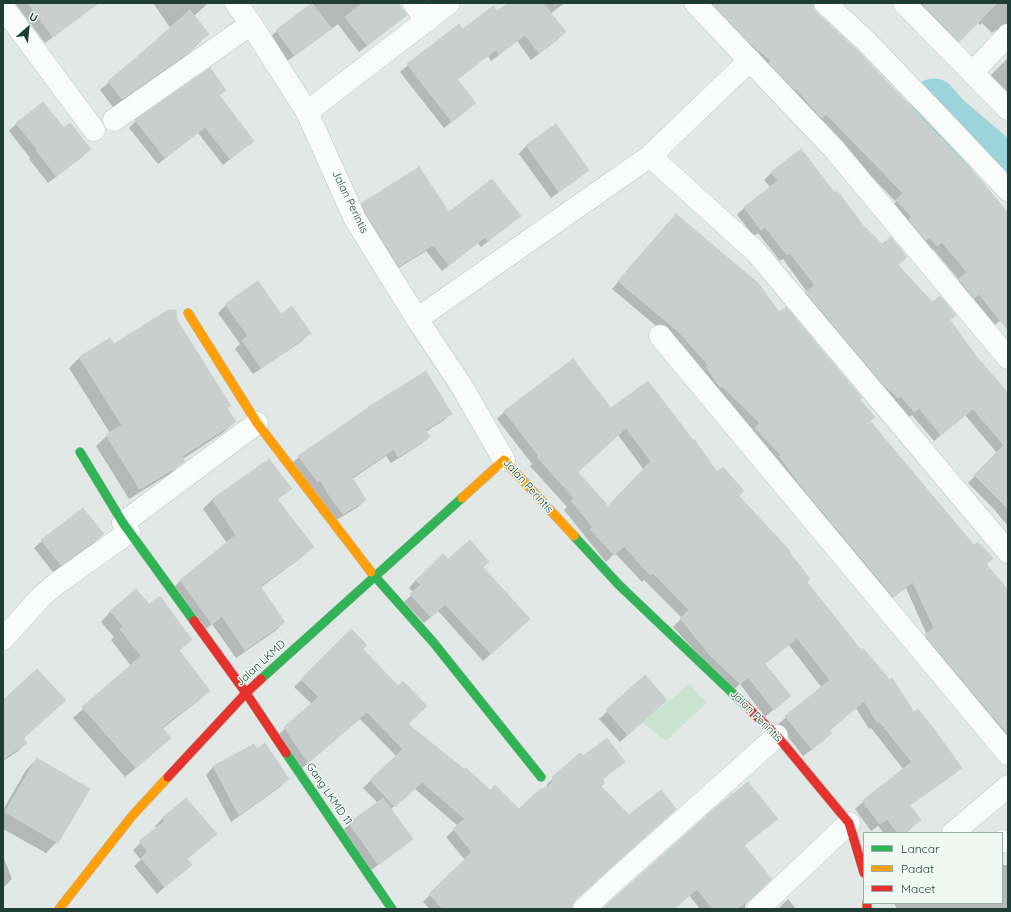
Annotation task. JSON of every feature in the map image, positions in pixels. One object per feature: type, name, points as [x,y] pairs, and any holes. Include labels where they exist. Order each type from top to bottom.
[{"type":"street","name":"Jalan Perintis","points":[[236,3],[307,112],[355,219],[460,385],[504,460],[619,585],[777,736],[849,823],[863,870]]},
{"type":"street","points":[[307,112],[420,12],[449,3]]},
{"type":"street","points":[[695,3],[834,149],[1008,358]]},
{"type":"street","points":[[825,3],[867,42],[1008,190]]},
{"type":"street","points":[[904,3],[1008,110]]},
{"type":"street","points":[[3,7],[94,130]]},
{"type":"street","points":[[114,120],[251,24]]},
{"type":"street","points":[[972,73],[1008,35]]},
{"type":"street","points":[[417,319],[650,156],[750,60]]},
{"type":"street","points":[[650,156],[756,252],[1008,552]]},
{"type":"street","points":[[188,313],[257,423],[375,577],[433,642],[541,777]]},
{"type":"street","points":[[660,336],[1008,754]]},
{"type":"street","points":[[3,639],[56,584],[257,423]]},
{"type":"street","name":"Gang LKMD 11","points":[[80,452],[126,527],[246,693],[392,909]]},
{"type":"street","name":"Jalan LKMD","points":[[60,909],[132,816],[246,693],[504,460]]},
{"type":"street","points":[[584,909],[777,736]]},
{"type":"street","points":[[954,832],[1008,786]]},
{"type":"street","points":[[758,909],[849,823]]},
{"type":"green space","points":[[690,684],[706,703],[666,741],[642,722]]},
{"type":"building","points":[[28,3],[98,3],[53,37]]},
{"type":"building","points":[[312,3],[331,28],[294,55],[276,30]]},
{"type":"building","points":[[363,3],[398,3],[407,15],[367,45],[345,17]]},
{"type":"building","points":[[508,3],[543,3],[566,32],[539,53],[525,35],[499,54],[496,50],[457,79],[476,103],[452,122],[407,64],[459,24],[463,29],[493,6],[497,11]]},
{"type":"building","points":[[712,3],[812,3],[816,12],[858,51],[980,179],[1008,213],[1008,330],[979,294],[974,298],[959,279],[967,272],[942,242],[937,246],[929,237],[926,240],[909,220],[912,217],[896,200],[903,193],[826,114],[822,118],[795,88],[794,89],[769,63],[771,61],[747,40]]},
{"type":"building","points":[[922,3],[997,3],[959,42]]},
{"type":"building","points":[[190,10],[209,34],[194,46],[195,48],[122,99],[108,81]]},
{"type":"building","points":[[210,68],[226,90],[219,95],[254,141],[230,159],[205,127],[165,158],[135,120]]},
{"type":"building","points":[[43,102],[64,128],[70,123],[91,149],[56,176],[16,123]]},
{"type":"building","points":[[556,124],[589,170],[559,192],[526,145]]},
{"type":"building","points":[[801,149],[834,192],[838,192],[866,229],[882,244],[891,237],[907,257],[898,265],[932,302],[940,296],[956,315],[950,320],[976,356],[1008,393],[1008,509],[974,475],[1004,445],[973,409],[941,435],[919,408],[914,412],[901,396],[898,398],[883,384],[806,292],[815,285],[790,253],[787,255],[765,227],[761,230],[744,207],[778,181],[771,172]]},
{"type":"building","points":[[419,167],[449,212],[492,179],[521,216],[488,241],[485,237],[449,265],[433,245],[399,266],[366,213],[362,203]]},
{"type":"building","points":[[676,214],[758,283],[779,312],[786,307],[862,398],[860,400],[875,417],[870,421],[974,545],[978,542],[993,558],[986,564],[1008,590],[1008,734],[925,635],[934,628],[913,582],[893,596],[802,487],[779,456],[781,455],[755,428],[760,423],[722,386],[720,387],[706,367],[708,365],[680,333],[618,281]]},
{"type":"building","points":[[258,281],[281,314],[292,306],[311,333],[261,368],[242,340],[248,336],[225,304]]},
{"type":"building","points":[[168,310],[176,310],[177,320],[231,406],[227,408],[236,422],[182,456],[185,461],[180,465],[140,489],[106,435],[122,425],[79,357],[110,338],[114,344]]},
{"type":"building","points":[[573,359],[611,408],[648,381],[693,440],[694,439],[717,472],[723,467],[744,491],[739,496],[790,551],[789,552],[810,579],[807,582],[861,650],[863,648],[890,680],[892,678],[914,712],[918,709],[962,768],[910,805],[921,820],[905,832],[897,832],[887,819],[880,824],[862,801],[912,762],[879,721],[877,722],[864,701],[829,730],[832,733],[812,749],[785,716],[830,680],[797,638],[765,664],[791,696],[774,710],[748,677],[740,684],[709,654],[680,618],[689,610],[653,573],[650,575],[624,546],[614,555],[590,529],[593,527],[571,501],[574,498],[537,457],[539,456],[504,411]],"holes":[[[626,428],[651,461],[608,506],[578,472]]]},
{"type":"building","points":[[426,371],[452,414],[425,430],[430,437],[398,457],[394,449],[352,477],[366,500],[343,514],[320,480],[318,482],[298,456],[368,407]]},
{"type":"building","points":[[269,459],[292,489],[277,499],[314,547],[260,586],[285,622],[245,650],[222,616],[212,624],[180,580],[236,535],[212,499]]},
{"type":"building","points":[[83,508],[104,534],[61,565],[41,540]]},
{"type":"building","points":[[470,540],[489,562],[483,567],[530,619],[491,654],[445,604],[431,617],[410,594],[421,585],[416,580],[443,554],[448,559]]},
{"type":"building","points":[[136,589],[149,604],[160,596],[192,640],[179,650],[210,691],[162,727],[171,738],[136,768],[82,707],[141,656],[120,629],[124,627],[110,611]]},
{"type":"building","points":[[351,629],[367,645],[363,649],[398,686],[403,681],[427,706],[408,724],[464,769],[466,768],[490,790],[495,785],[519,809],[540,789],[549,786],[552,782],[553,776],[580,753],[583,756],[607,738],[625,762],[602,779],[605,783],[601,786],[629,815],[661,790],[676,809],[575,900],[572,905],[572,909],[443,909],[429,894],[472,852],[453,829],[465,819],[422,782],[395,807],[370,780],[403,749],[367,712],[308,763],[284,727],[319,697],[301,679]]},
{"type":"building","points":[[37,669],[66,700],[24,738],[27,743],[3,759],[3,700]]},
{"type":"building","points":[[645,675],[667,700],[628,735],[606,710]]},
{"type":"building","points":[[265,743],[289,779],[239,815],[213,766],[254,744],[257,749]]},
{"type":"building","points":[[37,758],[90,789],[58,843],[5,812]]},
{"type":"building","points":[[748,782],[778,819],[744,845],[772,879],[751,899],[736,909],[713,909],[697,889],[674,909],[602,909],[715,808]]},
{"type":"building","points":[[186,798],[217,834],[187,859],[192,865],[165,887],[141,858],[148,852],[139,841],[165,821],[162,818]]},
{"type":"building","points":[[383,798],[413,839],[378,864],[349,823]]},
{"type":"waterway","points":[[934,102],[946,116],[1008,169]]},
{"type":"traffic: fast","points":[[80,452],[123,523],[194,621]]},
{"type":"traffic: fast","points":[[261,679],[462,498]]},
{"type":"traffic: fast","points":[[574,536],[619,585],[746,706]]},
{"type":"traffic: fast","points":[[371,572],[433,642],[541,777]]},
{"type":"traffic: fast","points":[[286,753],[392,909]]},
{"type":"traffic: slow","points":[[188,313],[257,423],[371,572]]},
{"type":"traffic: slow","points":[[462,498],[504,460],[574,536]]},
{"type":"traffic: slow","points":[[59,909],[132,816],[168,777]]},
{"type":"traffic: jam","points":[[194,621],[246,693],[286,753]]},
{"type":"traffic: jam","points":[[168,777],[246,693],[261,679]]},
{"type":"traffic: jam","points":[[746,706],[777,736],[849,823],[863,870]]},
{"type":"traffic: jam","points":[[867,904],[867,909]]}]
